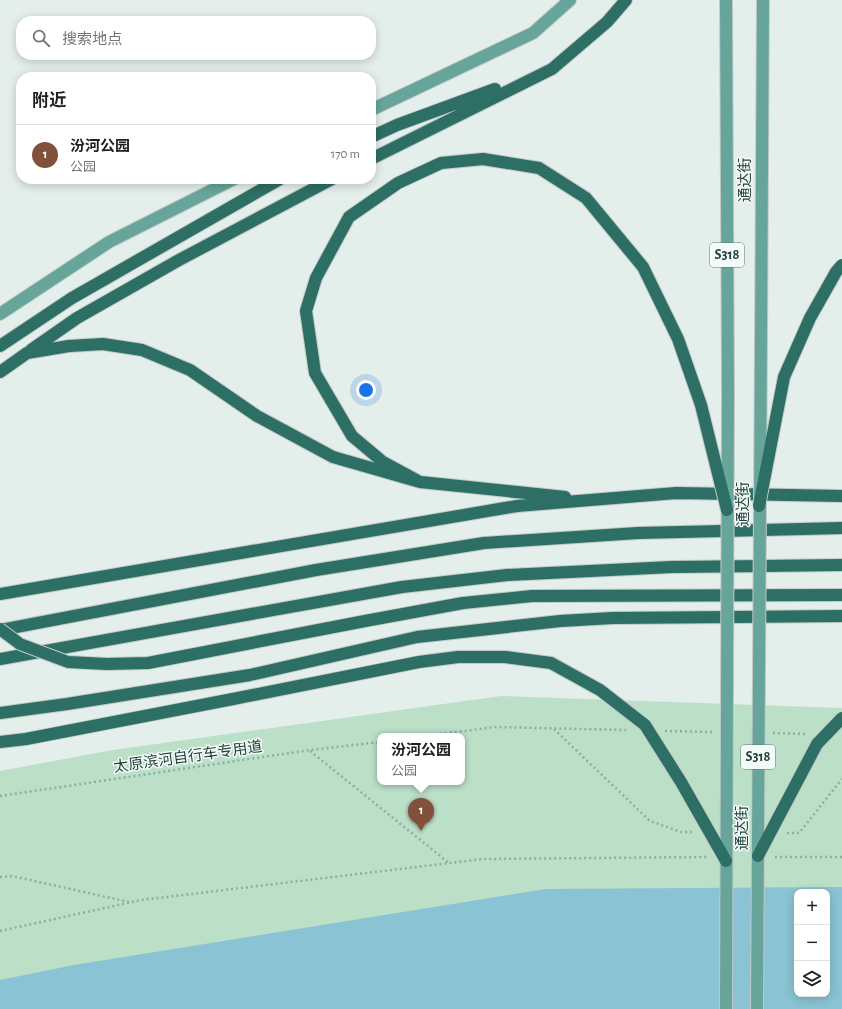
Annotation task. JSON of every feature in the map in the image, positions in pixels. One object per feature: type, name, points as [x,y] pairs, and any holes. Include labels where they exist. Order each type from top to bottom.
[{"type":"highway","points":[[376,157],[552,69],[607,22],[626,0]]},
{"type":"highway","points":[[376,135],[397,125],[552,69]]},
{"type":"highway","points":[[420,482],[383,462],[352,436],[315,373],[306,311],[316,278],[349,217],[398,184],[441,163],[483,159],[539,168],[586,198],[643,267],[678,339],[701,405],[727,510]]},
{"type":"highway","points":[[0,346],[72,298],[271,184]]},
{"type":"highway","points":[[0,372],[77,318],[179,260],[323,184]]},
{"type":"highway","points":[[759,506],[784,377],[810,318],[836,272],[842,265]]},
{"type":"highway","points":[[27,353],[69,346],[104,344],[142,350],[190,370],[257,416],[333,456],[420,482],[594,500]]},
{"type":"highway","points":[[0,594],[517,506],[676,494],[842,496]]},
{"type":"highway","points":[[0,629],[316,570],[484,543],[638,533],[842,528]]},
{"type":"highway","points":[[0,659],[402,587],[500,576],[672,567],[842,565]]},
{"type":"highway","points":[[0,629],[20,644],[68,662],[107,664],[148,663],[455,605],[532,596],[842,595]]},
{"type":"highway","points":[[0,713],[250,675],[417,637],[560,621],[613,618],[838,616]]},
{"type":"highway","points":[[0,742],[26,739],[419,662],[458,657],[505,656],[551,663],[600,690],[645,725],[681,782],[726,861]]},
{"type":"highway","points":[[758,856],[817,744],[842,718]]},
{"type":"main road","points":[[376,108],[533,33],[570,0]]},
{"type":"main road","name":"通达街","points":[[726,0],[726,1009]]},
{"type":"main road","name":"通达街","points":[[757,1009],[763,0]]},
{"type":"main road","points":[[0,314],[109,242],[224,184]]},
{"type":"path","name":"太原滨河自行车专用道","points":[[0,796],[310,750],[377,742]]},
{"type":"path","points":[[310,750],[449,863]]},
{"type":"path","points":[[0,930],[141,900],[483,859],[714,857]]},
{"type":"path","points":[[770,857],[842,857]]},
{"type":"path","points":[[0,877],[12,876],[130,902]]},
{"type":"green space","points":[[501,696],[842,708],[842,1009],[0,1009],[0,771],[113,750]]},
{"type":"water","points":[[842,887],[842,1009],[0,1009],[0,980],[74,965],[546,889]]},
{"type":"place","name":"汾河公园","points":[[421,831]]}]
